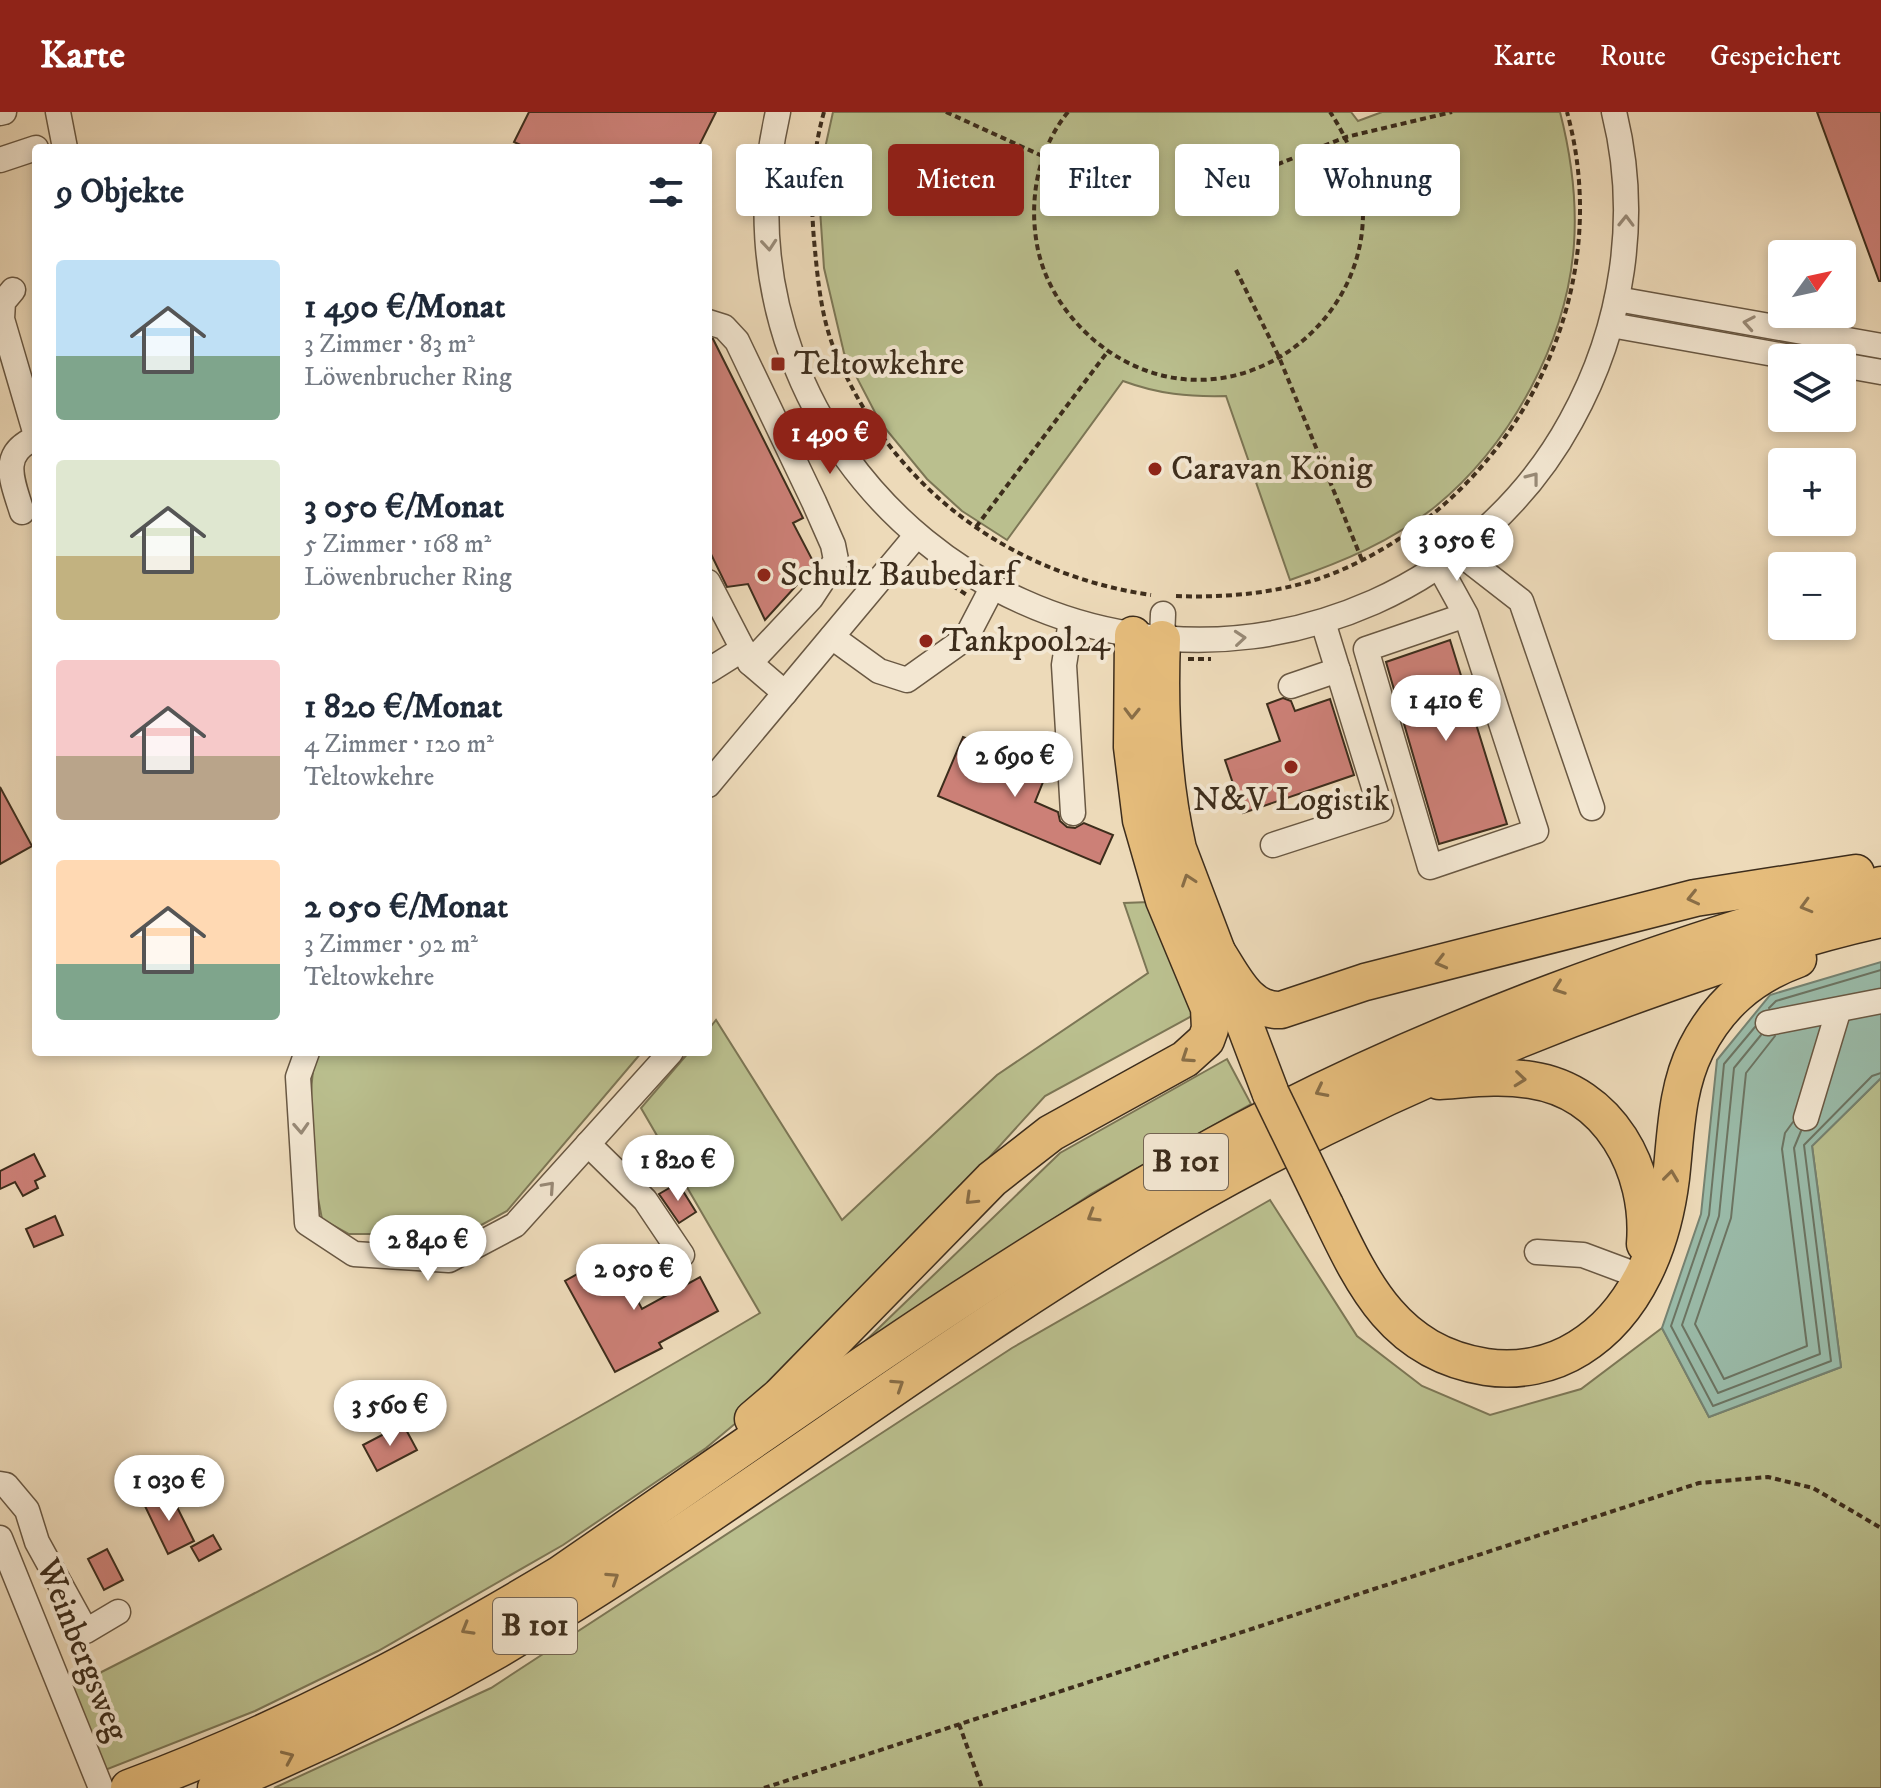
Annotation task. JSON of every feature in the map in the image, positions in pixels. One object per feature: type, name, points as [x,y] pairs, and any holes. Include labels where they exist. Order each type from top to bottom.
[{"type":"highway","points":[[559,1575],[780,1396],[963,1207],[1021,1155],[1081,1114],[1168,1069],[1198,1049],[1210,1029],[1211,1019],[1204,958],[1168,808],[1150,631]]},
{"type":"highway","points":[[1204,958],[1253,1002],[1270,1011],[1281,1010],[1365,982],[1695,898],[1881,870]]},
{"type":"highway","name":"B 101","points":[[129,1788],[214,1755],[361,1687],[559,1575],[958,1301],[1154,1180],[1338,1082],[1533,997],[1731,928],[1881,885]]},
{"type":"highway","name":"B 101","points":[[216,1788],[356,1725],[497,1649],[635,1564],[832,1428],[1127,1235],[1232,1174],[1415,1083],[1485,1052],[1765,950],[1881,919]]},
{"type":"highway","points":[[1204,958],[1356,1271],[1381,1308],[1413,1338],[1433,1351],[1495,1368],[1535,1366],[1574,1351],[1607,1328],[1620,1313],[1642,1277],[1666,1211],[1684,1081],[1695,1051],[1732,996],[1772,970],[1881,931]]},
{"type":"highway","points":[[1415,1083],[1490,1077],[1534,1080],[1577,1096],[1598,1113],[1617,1132],[1641,1181],[1646,1232],[1642,1277]]},
{"type":"street","points":[[58,112],[65,144]]},
{"type":"street","points":[[778,112],[769,174],[767,225],[772,275],[784,330],[803,381],[837,445],[872,491],[916,536],[987,596],[1071,621],[1236,639],[1323,622],[1384,598],[1448,559],[1516,499],[1551,454],[1581,404],[1611,325],[1617,299],[1626,211],[1624,167],[1614,112]]},
{"type":"street","points":[[0,160],[32,150]]},
{"type":"street","points":[[13,290],[3,302],[2,319],[32,423]]},
{"type":"street","points":[[1617,299],[1881,346]]},
{"type":"street","points":[[712,323],[724,327],[737,341],[820,516],[836,560],[811,598],[747,656],[712,669]]},
{"type":"street","points":[[1611,325],[1768,353]]},
{"type":"street","points":[[1856,368],[1881,372]]},
{"type":"street","points":[[19,513],[8,468],[10,456],[18,445],[32,439]]},
{"type":"street","points":[[712,780],[916,536]]},
{"type":"street","points":[[1448,559],[1536,831],[1430,867],[1366,649],[1466,615]]},
{"type":"street","points":[[1448,559],[1521,601],[1592,808]]},
{"type":"street","points":[[712,590],[747,656],[785,693]]},
{"type":"street","points":[[832,637],[879,671],[907,680],[966,638],[987,596]]},
{"type":"street","points":[[1071,621],[1064,665],[1073,813]]},
{"type":"street","points":[[1273,845],[1381,810],[1323,622]]},
{"type":"street","points":[[1291,686],[1338,670]]},
{"type":"street","points":[[1768,1023],[1838,1012],[1881,1001]]},
{"type":"street","points":[[1806,1118],[1838,1012]]},
{"type":"street","points":[[306,1056],[298,1077],[307,1223],[354,1254],[449,1260],[515,1225],[667,1056]]},
{"type":"street","points":[[588,1144],[645,1200],[682,1255]]},
{"type":"street","points":[[1537,1252],[1583,1255],[1642,1277]]},
{"type":"street","points":[[0,1484],[6,1485],[27,1510],[37,1542],[86,1631],[118,1612]]},
{"type":"street","name":"Weinbergsweg","points":[[0,1538],[101,1788]]},
{"type":"path","points":[[824,112],[814,162],[811,207],[818,285],[834,350],[867,414],[899,460],[946,506],[1014,551],[1055,570],[1097,585],[1149,595],[1217,598],[1275,590],[1328,575],[1362,560],[1431,517],[1471,481],[1509,435],[1537,386],[1563,328],[1579,248],[1579,182],[1567,112]]},
{"type":"path","points":[[946,112],[1040,155]]},
{"type":"path","points":[[1050,144],[1068,112]]},
{"type":"path","points":[[1040,168],[1034,192],[1034,229],[1042,265],[1057,298],[1079,328],[1108,351],[1141,368],[1177,377],[1214,378],[1250,371],[1279,357],[1317,330],[1342,297],[1358,258],[1365,217],[1361,176],[1346,137],[1330,112]]},
{"type":"path","points":[[1279,164],[1346,137],[1452,112]]},
{"type":"path","points":[[1236,270],[1279,357],[1362,560]]},
{"type":"path","points":[[976,527],[1108,351]]},
{"type":"path","points":[[942,579],[987,596]]},
{"type":"path","points":[[1150,631],[1223,659]]},
{"type":"path","points":[[764,1788],[1699,1483],[1768,1477],[1813,1488],[1881,1528]]},
{"type":"path","points":[[959,1724],[982,1788]]},
{"type":"shaded area","points":[[833,112],[1351,112],[1358,121],[1382,112],[1560,112],[1575,211],[1569,281],[1547,354],[1511,422],[1488,453],[1436,506],[1402,530],[1366,549],[1290,580],[1226,396],[1174,394],[1123,381],[1007,540],[962,511],[927,479],[880,422],[844,353],[824,268],[820,216],[872,216],[872,144],[826,144]]},
{"type":"shaded area","points":[[1149,902],[1201,1011],[1045,1096],[824,1339],[767,1397],[706,1448],[563,1545],[378,1651],[255,1711],[95,1774],[64,1691],[415,1508],[760,1313],[641,1108],[686,1056],[712,1056],[712,1025],[716,1020],[842,1220],[997,1075],[1148,973],[1124,903]]},
{"type":"shaded area","points":[[316,1056],[639,1056],[507,1211],[465,1234],[349,1234],[322,1219],[313,1159],[313,1069]]},
{"type":"shaded area","points":[[1227,1059],[1251,1104],[1091,1194],[855,1351],[1060,1153]]},
{"type":"shaded area","points":[[1881,1078],[1881,1788],[274,1788],[491,1688],[1012,1348],[1270,1200],[1357,1336],[1422,1386],[1490,1415],[1581,1389],[1662,1328],[1709,1417],[1841,1367],[1812,1146]]},
{"type":"water","points":[[1881,962],[1881,1078],[1812,1146],[1841,1367],[1709,1417],[1662,1328],[1701,1214],[1717,1060],[1770,995]]},
{"type":"building","points":[[529,112],[716,112],[700,144],[514,142]]},
{"type":"building","points":[[1817,112],[1881,112],[1881,281],[1879,281]]},
{"type":"building","points":[[712,339],[803,518],[793,523],[815,565],[765,620],[748,584],[727,587],[712,556]]},
{"type":"building","points":[[1450,640],[1507,824],[1439,844],[1386,662]]},
{"type":"building","name":"N&V Logistik","points":[[1283,698],[1291,701],[1295,711],[1330,699],[1354,775],[1243,813],[1225,760],[1280,741],[1267,704]]},
{"type":"building","points":[[963,737],[1047,772],[1035,802],[1058,812],[1060,821],[1067,827],[1075,828],[1084,823],[1113,835],[1100,864],[938,796]]},
{"type":"building","points":[[0,787],[32,846],[0,864]]},
{"type":"building","points":[[34,1154],[45,1176],[35,1181],[38,1188],[23,1196],[15,1182],[0,1189],[0,1171]]},
{"type":"building","points":[[678,1183],[696,1212],[679,1223],[659,1194]]},
{"type":"building","points":[[55,1216],[63,1235],[34,1247],[26,1229]]},
{"type":"building","points":[[613,1254],[642,1309],[700,1277],[718,1311],[659,1343],[662,1348],[615,1372],[565,1281]]},
{"type":"building","points":[[403,1424],[417,1450],[377,1471],[363,1445]]},
{"type":"building","points":[[169,1491],[194,1541],[168,1554],[144,1504]]},
{"type":"building","points":[[213,1535],[221,1549],[199,1561],[191,1547]]},
{"type":"building","points":[[107,1549],[123,1580],[104,1590],[88,1559]]},
{"type":"place","name":"Teltowkehre","points":[[778,364]]},
{"type":"place","name":"Caravan König","points":[[1155,469]]},
{"type":"place","name":"Schulz Baubedarf","points":[[764,575]]},
{"type":"place","name":"Tankpool24","points":[[926,641]]},
{"type":"place","name":"N&V Logistik","points":[[1291,767]]}]
